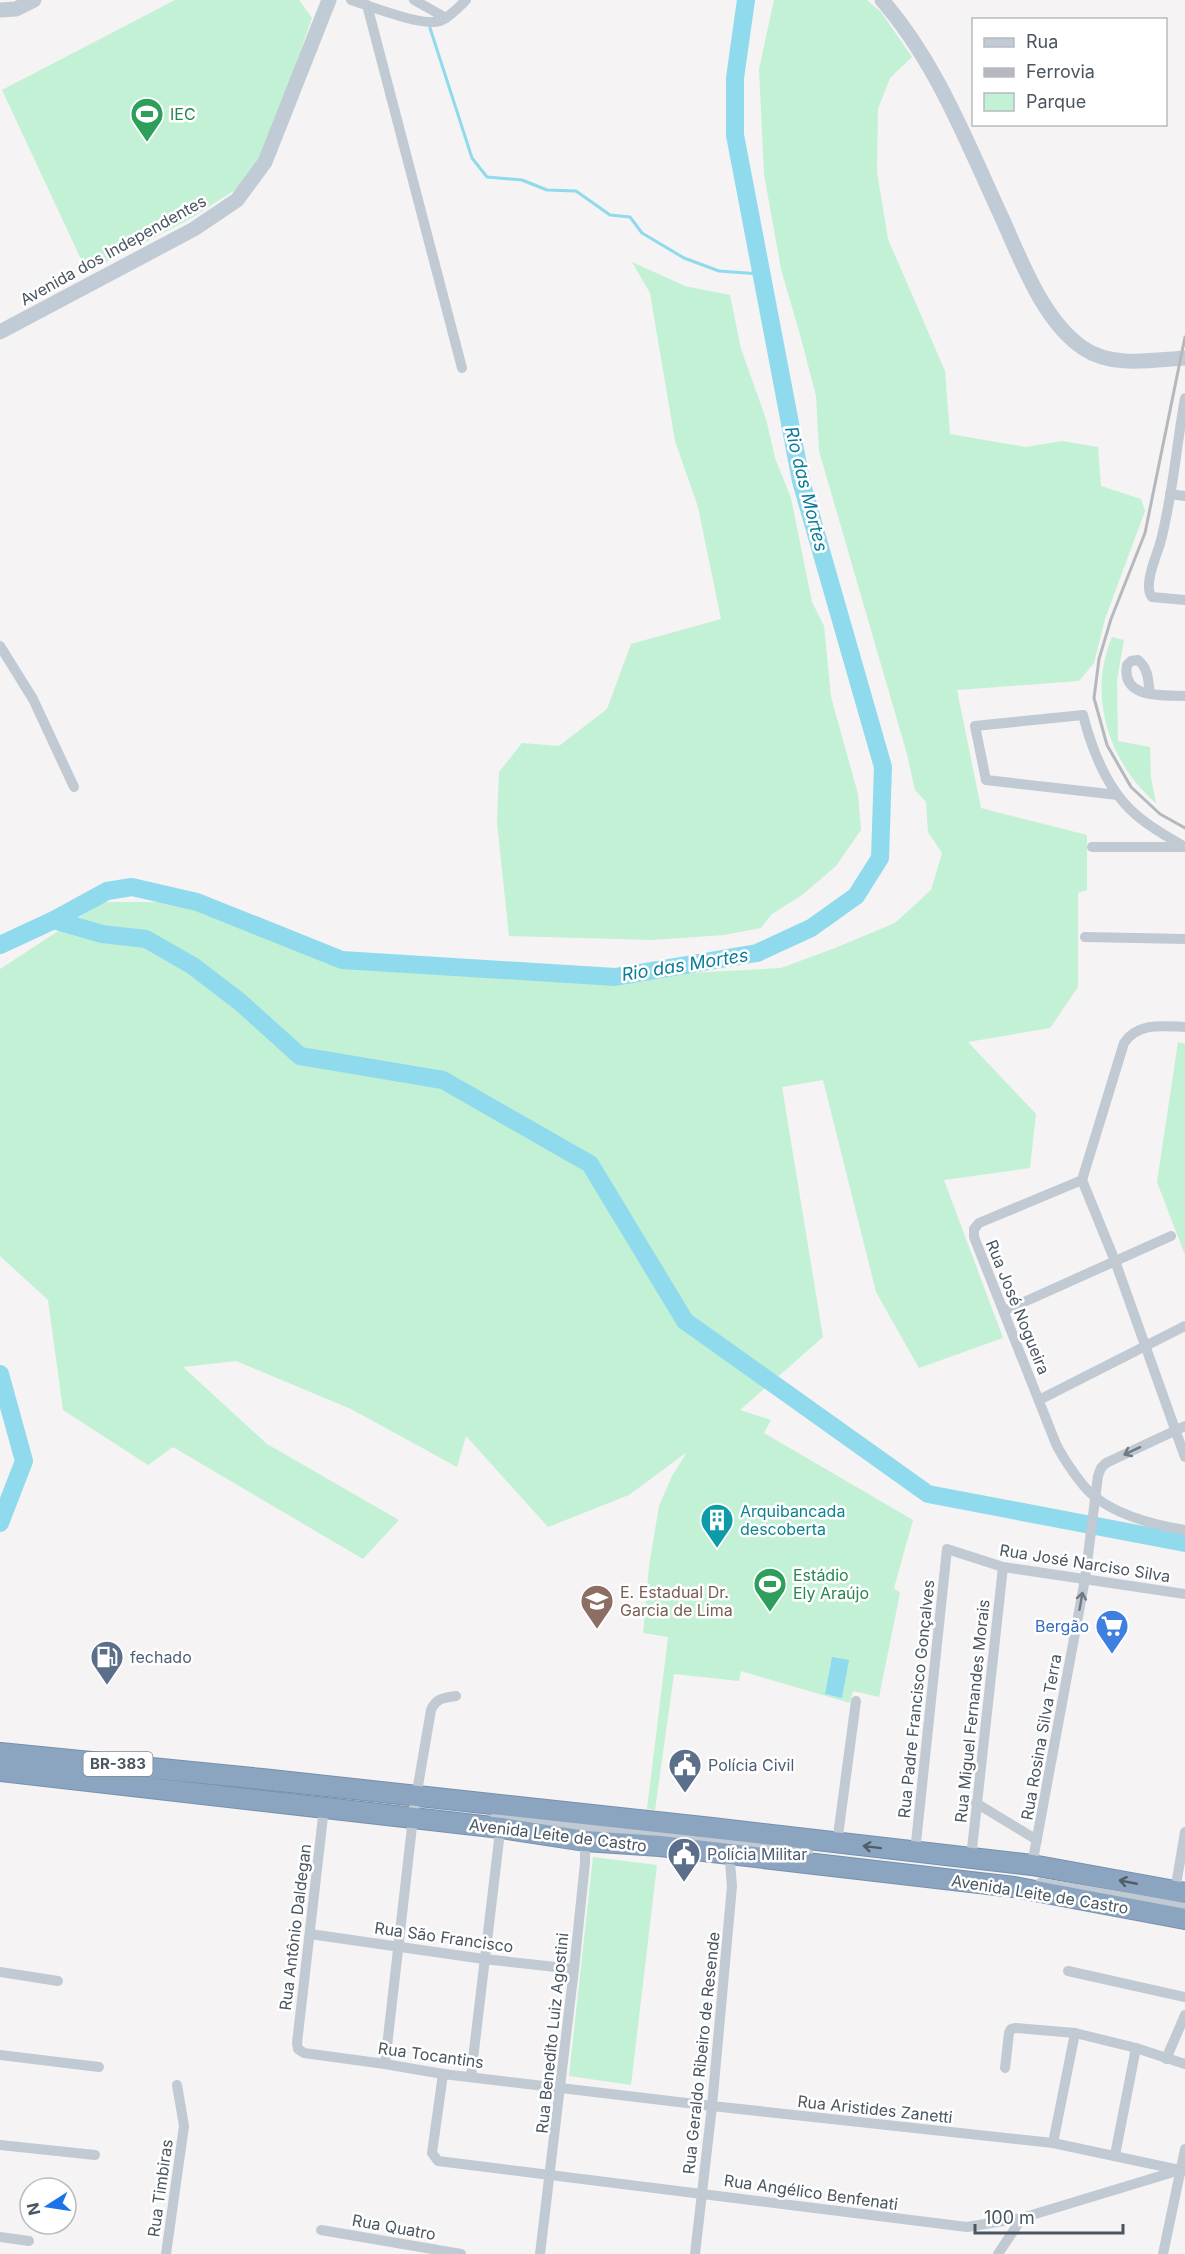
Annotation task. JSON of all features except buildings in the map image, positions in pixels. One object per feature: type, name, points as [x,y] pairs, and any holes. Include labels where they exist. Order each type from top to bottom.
[{"type":"highway","name":"Avenida Leite de Castro","points":[[0,1753],[585,1828],[726,1842],[1182,1897]]},
{"type":"highway","name":"Avenida Leite de Castro","points":[[0,1771],[324,1808],[414,1807]]},
{"type":"highway","name":"Avenida Leite de Castro","points":[[585,1828],[660,1846],[726,1842],[837,1843],[971,1858],[1022,1877],[1185,1919]]},
{"type":"main road","points":[[0,10],[16,9],[34,0]]},
{"type":"main road","name":"Avenida dos Independentes","points":[[0,332],[194,229],[237,200],[254,180],[265,162],[329,0]]},
{"type":"main road","points":[[882,0],[918,46],[947,100],[1034,288],[1059,325],[1083,348],[1105,359],[1126,361],[1185,358]]},
{"type":"street","points":[[351,0],[389,13],[437,22],[446,18],[466,0]]},
{"type":"street","points":[[414,0],[446,18]]},
{"type":"street","points":[[367,5],[462,368]]},
{"type":"street","points":[[0,19],[16,9]]},
{"type":"street","points":[[1184,404],[1161,541],[1148,586],[1149,595],[1156,598],[1185,600]]},
{"type":"street","points":[[1170,494],[1185,496]]},
{"type":"street","points":[[0,646],[33,699],[74,787]]},
{"type":"street","points":[[1150,694],[1185,696]]},
{"type":"street","points":[[1092,847],[1185,847],[1156,830],[1134,813],[1118,795],[1102,770],[1089,739],[1083,715],[975,726],[986,780],[1118,795]]},
{"type":"street","points":[[1085,937],[1185,939]]},
{"type":"street","points":[[1185,1027],[1156,1026],[1131,1033],[1124,1043],[1082,1180],[1115,1261],[1144,1346],[1180,1428],[1185,1457]]},
{"type":"street","name":"Rua José Nogueira","points":[[1082,1180],[979,1223],[974,1229],[974,1237],[1061,1454],[1095,1498]]},
{"type":"street","points":[[1004,1311],[1171,1236]]},
{"type":"street","points":[[1039,1400],[1185,1326]]},
{"type":"street","name":"Rua Rosina Silva Terra","points":[[1022,1877],[1037,1840],[1085,1579],[1098,1476],[1106,1463],[1180,1428]]},
{"type":"street","points":[[1095,1498],[1137,1518],[1184,1529]]},
{"type":"street","name":"Rua José Narciso Silva","points":[[946,1550],[1003,1567],[1185,1594]]},
{"type":"street","name":"Rua Padre Francisco Gonçalves","points":[[915,1852],[946,1550]]},
{"type":"street","name":"Rua Miguel Fernandes Morais","points":[[971,1858],[1003,1567]]},
{"type":"street","points":[[385,2064],[414,1807],[434,1703],[439,1699],[456,1696]]},
{"type":"street","points":[[837,1843],[856,1701]]},
{"type":"street","points":[[0,1762],[414,1807]]},
{"type":"street","points":[[976,1803],[1037,1840]]},
{"type":"street","name":"Rua Antônio Daldegan","points":[[298,2049],[324,1808]]},
{"type":"street","points":[[471,2076],[502,1817]]},
{"type":"street","name":"Rua Benedito Luiz Agostini","points":[[540,2254],[574,1969],[585,1863],[585,1828]]},
{"type":"street","points":[[1182,1897],[1185,1832]]},
{"type":"street","name":"Rua Geraldo Ribeiro de Resende","points":[[695,2254],[712,2106],[732,1887],[726,1842]]},
{"type":"street","name":"Rua São Francisco","points":[[310,1934],[484,1959],[574,1969]]},
{"type":"street","points":[[1068,1971],[1185,1997]]},
{"type":"street","points":[[0,1972],[58,1981]]},
{"type":"street","points":[[1166,2059],[1185,2015]]},
{"type":"street","points":[[1005,2068],[1011,2029],[1015,2028],[1075,2033],[1136,2048],[1185,2064]]},
{"type":"street","points":[[1053,2143],[1075,2033]]},
{"type":"street","points":[[1115,2155],[1136,2048]]},
{"type":"street","name":"Rua Tocantins","points":[[298,2049],[304,2053],[443,2074],[560,2087]]},
{"type":"street","points":[[0,2055],[99,2067]]},
{"type":"street","name":"Rua Angélico Benfenati","points":[[443,2074],[432,2153],[438,2161],[967,2227],[1022,2218],[1183,2170]]},
{"type":"street","name":"Rua Timbiras","points":[[166,2254],[184,2126],[177,2085]]},
{"type":"street","name":"Rua Aristides Zanetti","points":[[560,2087],[1053,2143],[1183,2170]]},
{"type":"street","points":[[0,2145],[95,2155]]},
{"type":"street","points":[[1163,2254],[1183,2170],[1185,2149]]},
{"type":"street","points":[[998,2254],[1022,2218]]},
{"type":"street","name":"Rua Quatro","points":[[321,2230],[461,2254]]},
{"type":"street","points":[[0,2237],[29,2241]]},
{"type":"green space","name":"IEC","points":[[175,0],[299,0],[312,18],[272,133],[262,154],[235,190],[188,220],[87,272],[2,90]]},
{"type":"green space","points":[[774,0],[867,0],[881,12],[912,57],[890,78],[878,109],[877,172],[888,239],[945,371],[950,434],[1026,447],[1062,441],[1098,447],[1101,486],[1141,499],[1145,511],[1105,619],[1094,663],[1079,681],[957,690],[981,808],[1087,835],[1087,890],[1078,893],[1078,987],[1050,1028],[968,1042],[1036,1114],[1030,1168],[944,1180],[1003,1338],[919,1368],[876,1292],[823,1080],[782,1087],[823,1337],[740,1410],[771,1420],[764,1433],[913,1520],[894,1588],[900,1593],[879,1697],[853,1691],[850,1703],[741,1671],[739,1681],[674,1674],[655,1810],[647,1809],[668,1637],[643,1633],[649,1566],[659,1506],[672,1476],[687,1452],[629,1495],[548,1527],[466,1436],[457,1467],[351,1409],[236,1361],[183,1367],[267,1444],[399,1520],[363,1559],[173,1447],[148,1465],[63,1410],[48,1300],[0,1256],[0,969],[103,902],[197,902],[342,960],[615,977],[781,968],[895,923],[931,890],[942,853],[928,832],[926,802],[915,790],[907,754],[819,451],[816,396],[781,269],[764,174],[759,69]]},
{"type":"green space","points":[[632,262],[685,286],[730,295],[741,349],[766,419],[775,458],[791,498],[812,602],[824,626],[831,697],[858,794],[861,830],[836,866],[802,895],[772,914],[761,928],[724,935],[652,940],[509,936],[497,823],[499,772],[522,743],[559,746],[607,709],[631,644],[721,619],[698,507],[675,441],[650,293]]},
{"type":"green space","points":[[1112,637],[1124,640],[1117,680],[1118,741],[1150,747],[1151,778],[1156,803],[1126,768],[1107,727],[1102,682],[1105,659]]},
{"type":"green space","points":[[1178,1042],[1185,1044],[1185,1255],[1157,1182]]},
{"type":"green space","points":[[593,1857],[657,1865],[631,2085],[569,2076]]},
{"type":"water","points":[[832,1657],[849,1660],[842,1698],[825,1694]]},
{"type":"waterway","name":"Rio das Mortes","points":[[0,945],[54,920],[107,891],[132,887],[197,902],[342,960],[615,977],[757,953],[811,928],[856,896],[880,858],[883,767],[801,481],[735,135],[735,78],[746,0]]},
{"type":"waterway","points":[[430,28],[472,158],[487,177],[522,180],[547,190],[576,191],[610,215],[630,217],[642,233],[684,258],[719,271],[760,274]]},
{"type":"waterway","points":[[54,920],[102,934],[146,939],[193,966],[240,1002],[300,1056],[443,1080],[590,1164],[685,1321],[928,1494],[1185,1543]]},
{"type":"waterway","name":"Rio das Mortes","points":[[0,1374],[24,1461],[0,1523]]},
{"type":"railway","points":[[1185,337],[1145,533],[1111,619],[1099,659],[1094,698],[1107,745],[1131,787],[1160,814],[1185,828]]},
{"type":"place","name":"IEC","points":[[147,143]]},
{"type":"place","name":"Arquibancada descoberta","points":[[717,1549]]},
{"type":"place","name":"Estádio Ely Araújo","points":[[770,1613]]},
{"type":"place","name":"E. Estadual Dr. Garcia de Lima","points":[[597,1630]]},
{"type":"place","name":"Bergão","points":[[1112,1655]]},
{"type":"place","name":"fechado","points":[[107,1686]]},
{"type":"place","name":"Polícia Civil","points":[[685,1794]]},
{"type":"place","name":"Polícia Militar","points":[[684,1883]]}]
